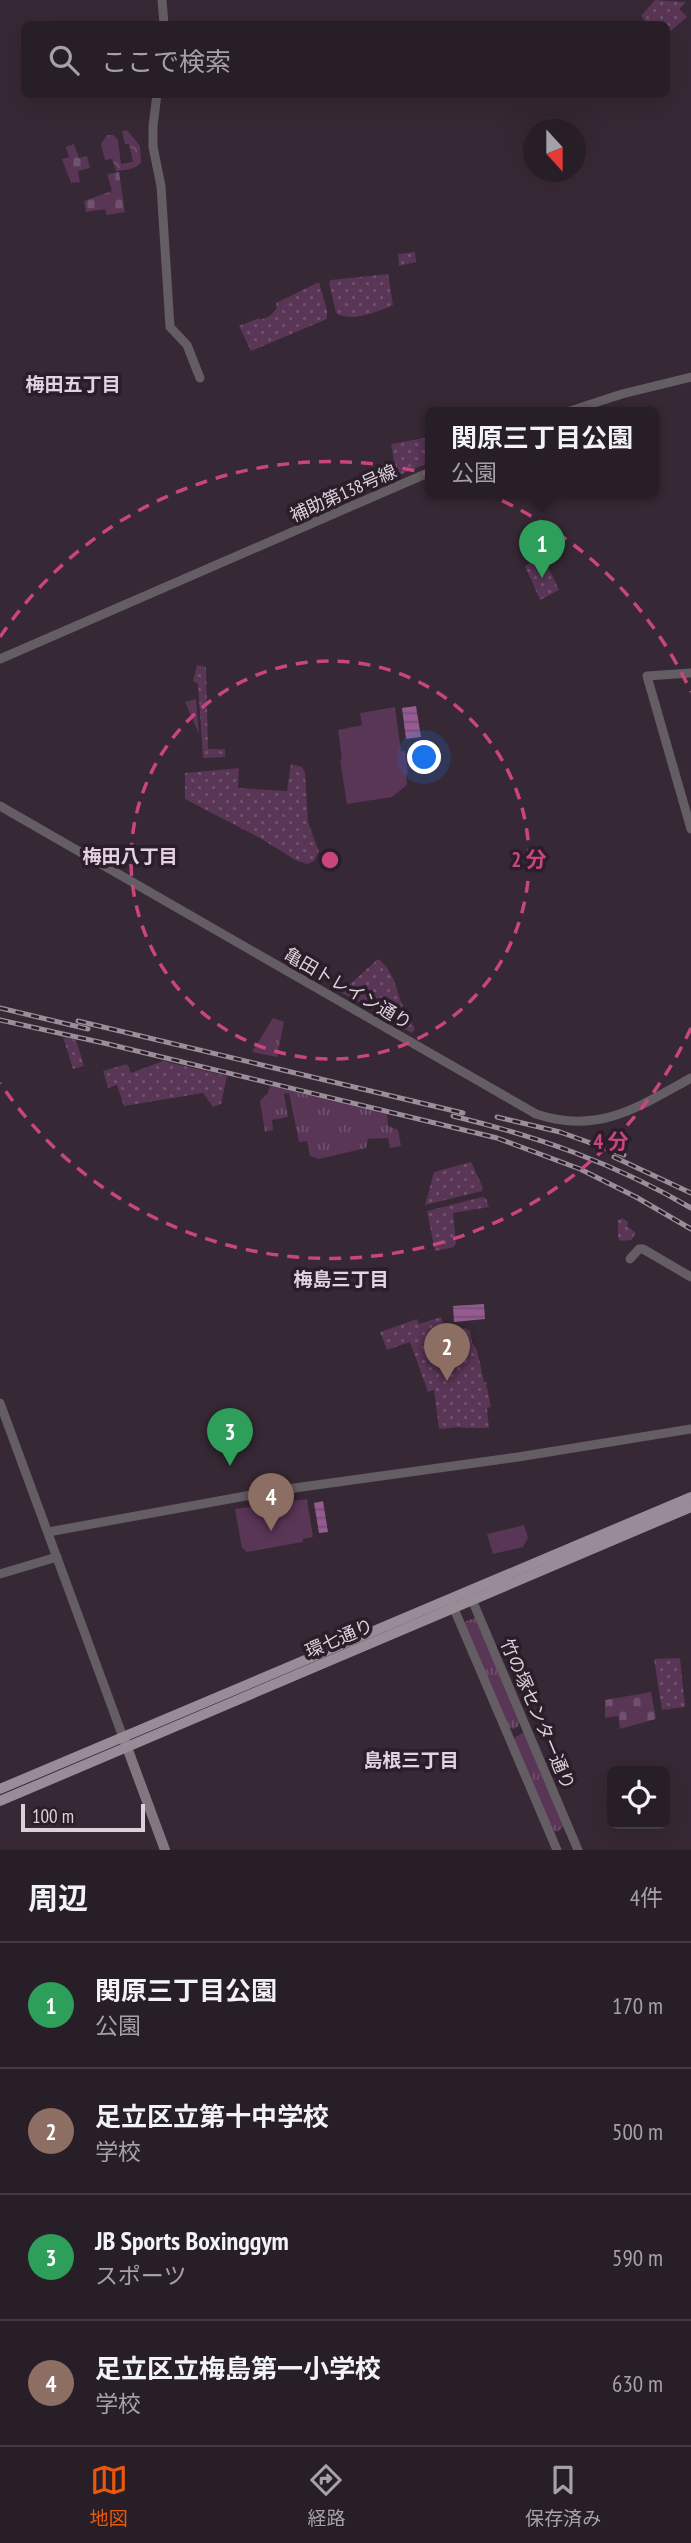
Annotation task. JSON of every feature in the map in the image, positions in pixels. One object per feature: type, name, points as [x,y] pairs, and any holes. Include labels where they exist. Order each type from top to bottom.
[{"type":"main road","name":"環七通り","points":[[471,1596],[691,1497]]},
{"type":"main road","name":"環七通り","points":[[0,1789],[125,1742],[471,1596],[691,1507]]},
{"type":"main road","name":"環七通り","points":[[0,1801],[125,1742]]},
{"type":"main road","points":[[125,1742],[165,1850]]},
{"type":"street","points":[[162,0],[164,21]]},
{"type":"street","points":[[156,98],[153,147],[161,187],[170,327],[187,345],[200,378]]},
{"type":"street","points":[[578,407],[691,377]]},
{"type":"street","name":"補助第138号線","points":[[0,659],[425,474]]},
{"type":"street","points":[[691,673],[648,676],[691,829]]},
{"type":"street","name":"亀田トレイン通り","points":[[0,806],[536,1114],[568,1122],[594,1122],[632,1110],[691,1077]]},
{"type":"street","points":[[630,1259],[637,1250],[643,1249],[691,1277]]},
{"type":"street","points":[[0,1403],[125,1742]]},
{"type":"street","points":[[48,1532],[273,1491],[518,1457],[691,1429]]},
{"type":"street","points":[[0,1574],[57,1557]]},
{"type":"street","name":"竹の塚センター通り","points":[[471,1596],[578,1850]]},
{"type":"street","name":"竹の塚センター通り","points":[[452,1604],[557,1850]]},
{"type":"green space","points":[[655,0],[686,2],[679,9],[687,17],[670,31],[670,21],[645,21],[641,16]]},
{"type":"green space","points":[[127,130],[140,146],[141,162],[133,168],[116,171],[112,159],[105,160],[101,144],[107,135],[113,135],[118,140],[121,164],[133,162],[129,144],[125,144],[122,131]]},
{"type":"green space","points":[[74,144],[79,158],[87,156],[90,168],[78,171],[80,182],[71,183],[62,159],[69,157],[66,147]]},
{"type":"green space","points":[[119,172],[125,212],[107,215],[105,209],[86,212],[84,201],[112,191],[107,174]]},
{"type":"green space","points":[[415,252],[416,262],[399,266],[398,254]]},
{"type":"green space","points":[[388,274],[393,305],[356,317],[336,313],[329,282],[331,280]]},
{"type":"green space","points":[[319,282],[327,319],[251,351],[239,326],[270,316],[277,308],[276,303]]},
{"type":"green space","points":[[425,438],[425,464],[399,475],[391,444]]},
{"type":"green space","points":[[543,556],[559,590],[540,600],[525,566]]},
{"type":"green space","points":[[197,665],[206,667],[208,749],[225,749],[225,757],[203,758],[198,684],[193,681]]},
{"type":"green space","points":[[196,699],[199,734],[185,702]]},
{"type":"green space","points":[[395,707],[401,751],[405,751],[407,785],[392,797],[347,804],[338,730],[362,725],[360,713]]},
{"type":"green space","points":[[291,764],[302,767],[305,772],[308,822],[319,852],[314,861],[308,864],[297,861],[260,838],[185,799],[185,773],[239,768],[238,788],[287,791]]},
{"type":"green space","points":[[378,959],[393,979],[403,1007],[415,1029],[412,1033],[341,992]]},
{"type":"green space","points":[[273,1018],[284,1022],[277,1057],[252,1052]]},
{"type":"green space","points":[[63,1037],[76,1040],[84,1066],[73,1069]]},
{"type":"green space","points":[[163,1061],[227,1076],[221,1104],[213,1107],[203,1093],[124,1106],[117,1085],[108,1088],[103,1071],[127,1064],[131,1073]]},
{"type":"green space","points":[[270,1086],[387,1114],[388,1126],[398,1130],[401,1146],[390,1148],[388,1138],[368,1139],[366,1148],[319,1159],[310,1156],[307,1141],[299,1142],[289,1093],[284,1094],[288,1117],[272,1120],[273,1130],[265,1132],[260,1101],[268,1093]]},
{"type":"green space","points":[[471,1162],[482,1191],[425,1205],[434,1172]]},
{"type":"green space","points":[[486,1198],[489,1207],[453,1213],[456,1243],[454,1247],[435,1251],[427,1211]]},
{"type":"green space","points":[[622,1218],[636,1233],[631,1240],[621,1241],[618,1238],[618,1220]]},
{"type":"green space","points":[[441,1317],[446,1331],[465,1328],[470,1331],[491,1407],[487,1408],[489,1428],[439,1429],[434,1390],[428,1392],[410,1342],[387,1350],[380,1332],[417,1319],[419,1324]]},
{"type":"green space","points":[[307,1499],[313,1537],[303,1539],[303,1542],[247,1552],[242,1548],[235,1509]]},
{"type":"green space","points":[[524,1525],[528,1538],[523,1547],[493,1554],[487,1534]]},
{"type":"green space","points":[[475,1618],[519,1720],[514,1729],[508,1728],[464,1622]]},
{"type":"green space","points":[[680,1658],[685,1707],[662,1710],[654,1659]]},
{"type":"green space","points":[[651,1692],[656,1719],[620,1729],[618,1716],[605,1718],[605,1700]]},
{"type":"green space","points":[[524,1732],[564,1826],[557,1832],[551,1829],[514,1738]]},
{"type":"shaded area","points":[[416,706],[421,737],[406,739],[402,708]]},
{"type":"shaded area","points":[[484,1304],[485,1319],[454,1322],[453,1306]]},
{"type":"shaded area","points":[[323,1501],[328,1532],[319,1533],[314,1503]]},
{"type":"railway","points":[[0,1008],[88,1029]]},
{"type":"railway","points":[[0,1020],[497,1138],[580,1169],[691,1229]]},
{"type":"railway","points":[[78,1021],[463,1113]]},
{"type":"railway","points":[[453,1116],[546,1142],[575,1153],[633,1178],[691,1208]]},
{"type":"railway","points":[[497,1117],[560,1132],[624,1155]]},
{"type":"railway","points":[[614,1157],[691,1193]]},
{"type":"place","name":"関原三丁目公園","points":[[542,578]]},
{"type":"place","name":"足立区立第十中学校","points":[[447,1381]]},
{"type":"place","name":"JB Sports Boxinggym","points":[[230,1466]]},
{"type":"place","name":"足立区立梅島第一小学校","points":[[271,1531]]},
{"type":"district","name":"梅田五丁目","points":[[73,384]]},
{"type":"district","name":"梅田八丁目","points":[[130,856]]},
{"type":"district","name":"梅島三丁目","points":[[341,1279]]},
{"type":"district","name":"島根三丁目","points":[[411,1760]]}]
